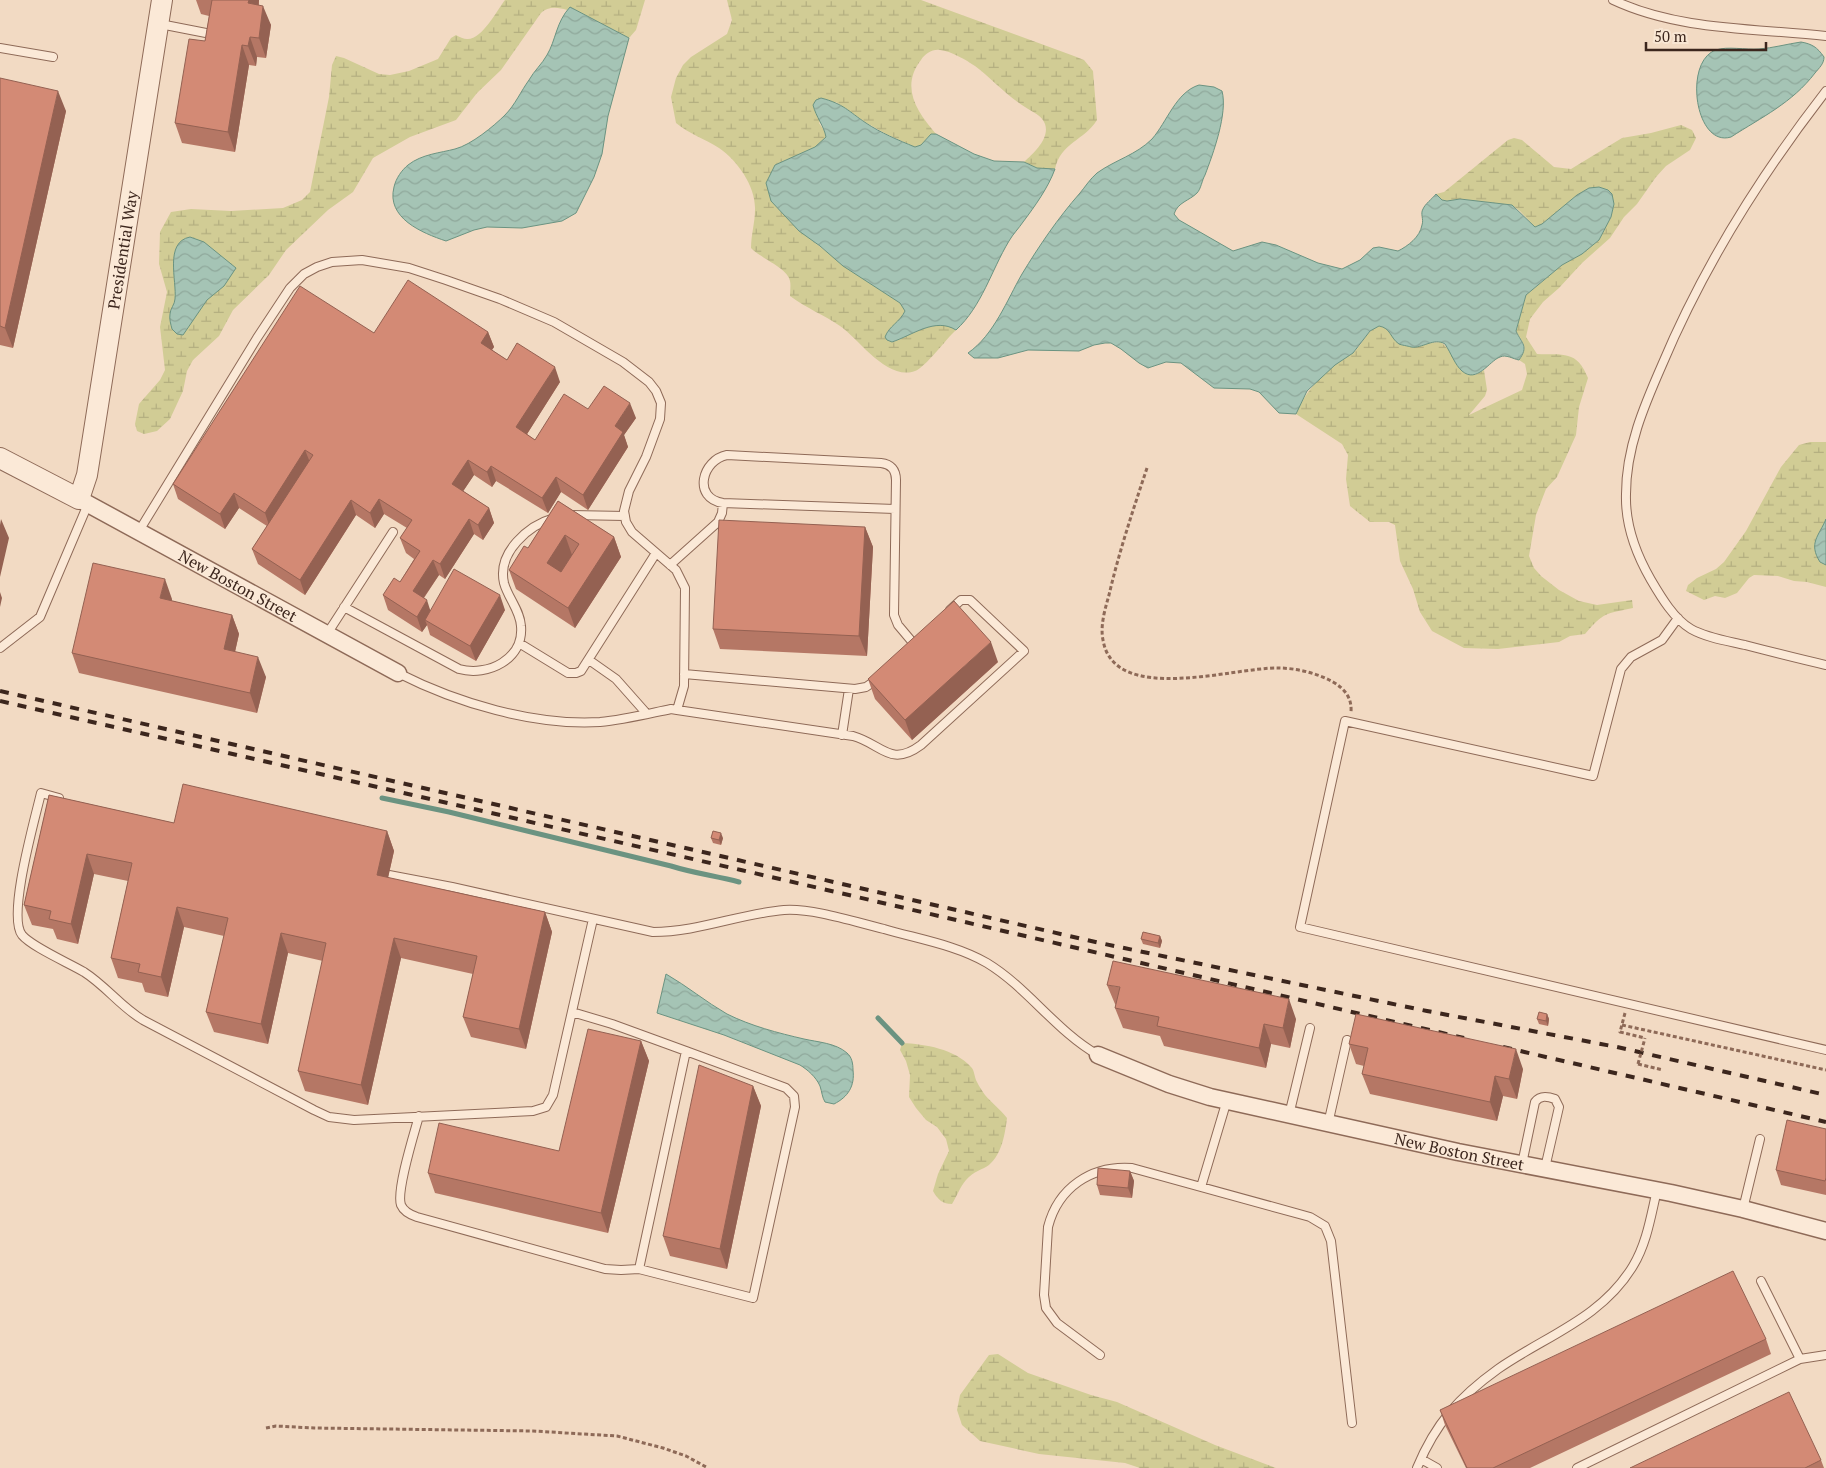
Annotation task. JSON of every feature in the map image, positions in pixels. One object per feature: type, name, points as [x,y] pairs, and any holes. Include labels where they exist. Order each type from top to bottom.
[{"type":"street","name":"Presidential Way","points":[[84,502],[162,0]]},
{"type":"street","points":[[0,458],[84,502]]},
{"type":"street","name":"New Boston Street","points":[[84,502],[398,673]]},
{"type":"street","name":"New Boston Street","points":[[1098,1055],[1168,1084],[1198,1093],[1458,1152],[1657,1190],[1743,1209],[1826,1231]]},
{"type":"lane","points":[[1613,0],[1677,21],[1826,36]]},
{"type":"lane","points":[[158,24],[206,33]]},
{"type":"lane","points":[[0,48],[53,57]]},
{"type":"lane","points":[[1826,91],[1765,174],[1735,220],[1679,325],[1634,434],[1628,462],[1626,496],[1630,532],[1636,549],[1646,571],[1664,601],[1678,618],[1692,629],[1718,639],[1826,665]]},
{"type":"lane","points":[[140,531],[257,338],[290,288],[304,274],[332,262],[362,260],[409,268],[531,311],[587,340],[623,362],[649,382],[656,391],[661,403],[660,419],[646,457],[625,501],[625,516],[632,532],[670,565],[679,575],[685,588],[684,674],[682,694],[677,710]]},
{"type":"lane","points":[[895,509],[723,503],[713,500],[707,495],[703,481],[714,460],[730,455],[884,463],[892,468],[896,474],[894,615],[898,625],[914,644]]},
{"type":"lane","points":[[0,648],[40,617],[84,502]]},
{"type":"lane","points":[[670,565],[718,522],[722,513],[723,503]]},
{"type":"lane","points":[[344,607],[451,665],[468,671],[479,672],[500,664],[514,651],[521,636],[519,614],[504,582],[504,568],[507,559],[520,538],[536,525],[558,517],[579,515],[625,516]]},
{"type":"lane","points":[[327,634],[393,532]]},
{"type":"lane","points":[[518,643],[568,673],[576,674],[581,671],[656,552]]},
{"type":"lane","points":[[398,673],[415,682],[456,697],[502,711],[556,721],[598,722],[677,710],[842,735],[868,741],[891,755],[900,755],[914,750],[1024,651],[970,600],[961,600],[943,616]]},
{"type":"lane","points":[[1678,618],[1662,640],[1631,657],[1621,669],[1593,776],[1345,721],[1300,926],[1826,1050]]},
{"type":"lane","points":[[907,650],[921,637]]},
{"type":"lane","points":[[589,660],[616,680],[647,714]]},
{"type":"lane","points":[[684,674],[849,689],[866,688],[879,677]]},
{"type":"lane","points":[[842,735],[849,689]]},
{"type":"lane","points":[[70,800],[41,793],[18,904],[17,923],[21,934],[86,973],[128,1010],[143,1020],[322,1114],[337,1119],[354,1120],[533,1111],[546,1106],[553,1095],[593,919]]},
{"type":"lane","points":[[389,875],[452,887],[640,930],[668,932],[696,928],[764,913],[794,910],[858,923],[969,954],[993,967],[1071,1037],[1098,1055]]},
{"type":"lane","points":[[419,1116],[401,1188],[401,1205],[408,1213],[416,1217],[605,1269],[639,1269],[753,1298],[795,1107],[794,1096],[786,1088],[612,1024],[572,1012]]},
{"type":"lane","points":[[1290,1115],[1310,1028]]},
{"type":"lane","points":[[1328,1124],[1347,1040]]},
{"type":"lane","points":[[639,1269],[686,1051]]},
{"type":"lane","points":[[1522,1164],[1535,1102],[1542,1096],[1551,1098],[1557,1102],[1559,1107],[1545,1168]]},
{"type":"lane","points":[[1201,1187],[1227,1100]]},
{"type":"lane","points":[[1743,1209],[1760,1139]]},
{"type":"lane","points":[[1100,1355],[1048,1314],[1044,1294],[1047,1237],[1051,1217],[1060,1199],[1066,1191],[1082,1178],[1111,1168],[1137,1169],[1310,1217],[1320,1222],[1328,1230],[1331,1241],[1352,1423]]},
{"type":"lane","points":[[1417,1468],[1443,1419],[1462,1398],[1499,1368],[1570,1327],[1610,1296],[1633,1265],[1643,1245],[1657,1190]]},
{"type":"lane","points":[[1761,1281],[1800,1360]]},
{"type":"lane","points":[[1577,1468],[1800,1360],[1826,1355]]},
{"type":"lane","points":[[1421,1458],[1437,1468]]},
{"type":"path","points":[[1147,468],[1112,581],[1102,628],[1104,646],[1113,661],[1132,674],[1155,678],[1263,668],[1297,670],[1327,679],[1344,690],[1349,696],[1352,706],[1351,723]]},
{"type":"path","points":[[1627,1003],[1620,1032],[1645,1038],[1638,1064],[1663,1070]]},
{"type":"path","points":[[1622,1025],[1826,1070]]},
{"type":"path","points":[[266,1428],[276,1426],[523,1431],[617,1436],[686,1456],[708,1468]]},
{"type":"green space","points":[[505,0],[645,0],[636,30],[629,38],[570,7],[567,10],[550,8],[541,13],[501,70],[477,93],[456,120],[410,137],[373,158],[353,192],[328,210],[286,250],[269,275],[233,310],[219,336],[193,360],[187,371],[183,391],[170,419],[157,431],[144,434],[137,431],[135,424],[139,404],[160,380],[165,370],[160,327],[167,292],[159,264],[160,232],[171,212],[191,209],[231,211],[283,208],[302,200],[310,192],[329,97],[332,65],[336,56],[379,74],[390,75],[409,71],[438,59],[451,38],[456,35],[467,39],[478,35],[489,24]]},
{"type":"green space","points":[[727,0],[921,0],[1084,60],[1093,71],[1097,120],[1086,133],[1067,147],[1058,160],[1055,169],[1037,168],[1024,162],[1043,140],[1046,129],[1042,118],[1012,97],[975,66],[954,54],[937,50],[929,52],[923,58],[915,70],[912,80],[912,89],[917,108],[936,134],[931,134],[921,145],[915,147],[886,134],[836,102],[819,123],[826,137],[816,147],[775,165],[771,201],[816,244],[900,303],[905,311],[887,332],[887,340],[892,342],[932,326],[948,326],[956,330],[919,369],[905,373],[884,365],[840,326],[790,296],[788,276],[779,267],[751,248],[755,201],[749,184],[739,167],[719,148],[676,123],[671,97],[676,78],[683,65],[691,57],[727,34],[732,20]]},
{"type":"green space","points":[[1681,125],[1692,130],[1696,138],[1690,150],[1666,166],[1637,204],[1624,217],[1610,238],[1543,302],[1530,319],[1526,337],[1537,354],[1562,355],[1574,358],[1584,369],[1588,378],[1579,407],[1576,435],[1557,477],[1546,489],[1536,515],[1529,556],[1534,568],[1541,576],[1559,590],[1579,601],[1597,605],[1632,600],[1633,608],[1606,615],[1585,634],[1570,636],[1559,642],[1498,649],[1464,648],[1432,631],[1420,612],[1413,589],[1400,561],[1395,525],[1389,522],[1370,522],[1350,506],[1346,479],[1348,455],[1342,444],[1296,414],[1303,400],[1318,380],[1336,364],[1353,353],[1369,333],[1379,326],[1384,327],[1394,337],[1413,347],[1426,343],[1441,342],[1475,375],[1484,370],[1487,390],[1485,396],[1469,415],[1522,390],[1527,374],[1525,364],[1519,360],[1524,351],[1524,345],[1516,331],[1526,295],[1562,265],[1582,254],[1599,240],[1611,217],[1614,204],[1589,188],[1577,195],[1542,224],[1535,227],[1512,205],[1460,199],[1447,201],[1442,200],[1436,194],[1444,192],[1508,140],[1514,138],[1522,140],[1554,167],[1571,169],[1622,138]]},
{"type":"green space","points":[[1810,442],[1826,442],[1826,587],[1778,576],[1754,575],[1749,578],[1737,593],[1725,598],[1715,596],[1704,600],[1686,591],[1688,585],[1697,578],[1716,569],[1724,562],[1746,531],[1781,467],[1799,445]]},
{"type":"green space","points":[[902,1043],[939,1049],[964,1061],[974,1072],[976,1080],[985,1095],[1007,1118],[1004,1137],[997,1155],[989,1165],[966,1180],[952,1204],[941,1201],[933,1191],[938,1174],[949,1151],[946,1139],[937,1127],[926,1120],[909,1097],[910,1075],[900,1050]]},
{"type":"green space","points":[[998,1354],[1028,1373],[1117,1402],[1215,1445],[1276,1468],[1140,1468],[1125,1463],[1039,1454],[980,1441],[962,1425],[957,1410],[960,1395],[989,1355]]},
{"type":"water","points":[[570,7],[629,38],[608,116],[602,154],[594,177],[576,213],[562,221],[522,228],[487,227],[446,241],[427,234],[408,223],[395,207],[393,198],[394,187],[401,172],[419,158],[468,144],[489,130],[505,115],[547,55],[559,25]]},
{"type":"water","points":[[1801,42],[1814,46],[1824,57],[1820,68],[1797,93],[1776,109],[1731,137],[1719,137],[1709,130],[1702,117],[1698,102],[1697,85],[1699,70],[1706,57],[1720,49],[1759,49]]},
{"type":"water","points":[[1199,85],[1214,87],[1222,91],[1223,110],[1221,122],[1200,189],[1194,196],[1178,207],[1174,214],[1179,220],[1233,251],[1262,242],[1276,245],[1318,263],[1342,269],[1360,260],[1373,248],[1379,247],[1398,251],[1409,244],[1421,229],[1424,207],[1436,194],[1442,200],[1447,201],[1460,199],[1512,205],[1535,227],[1542,224],[1577,195],[1589,188],[1599,187],[1608,190],[1612,194],[1614,204],[1611,217],[1599,240],[1582,254],[1562,265],[1526,295],[1516,331],[1524,348],[1519,360],[1502,356],[1478,373],[1473,375],[1467,374],[1457,366],[1445,344],[1432,342],[1415,347],[1401,345],[1396,342],[1386,329],[1379,326],[1370,331],[1353,353],[1335,365],[1307,391],[1296,414],[1279,413],[1259,392],[1250,389],[1214,388],[1181,363],[1166,362],[1148,368],[1111,343],[1094,345],[1079,351],[1028,350],[998,358],[974,358],[968,353],[977,346],[993,327],[1022,274],[1042,243],[1090,180],[1104,168],[1146,145],[1184,94]]},
{"type":"water","points":[[821,98],[841,105],[878,130],[915,147],[921,145],[931,134],[936,134],[974,154],[994,161],[1024,162],[1037,168],[1055,169],[1041,197],[1009,241],[973,310],[956,330],[948,326],[932,326],[892,342],[887,340],[885,337],[887,333],[905,311],[900,303],[843,266],[799,231],[771,201],[766,183],[775,165],[815,147],[826,137],[813,105],[816,100]]},
{"type":"water","points":[[190,237],[204,242],[236,268],[224,286],[207,300],[183,335],[177,334],[172,329],[170,320],[170,312],[175,299],[173,263],[177,246],[182,240]]},
{"type":"water","points":[[1826,519],[1826,565],[1820,562],[1815,545]]},
{"type":"water","points":[[666,974],[736,1018],[765,1029],[826,1043],[843,1050],[849,1055],[852,1063],[853,1081],[850,1090],[834,1104],[825,1102],[816,1080],[809,1071],[800,1065],[724,1035],[657,1013]]},
{"type":"building","points":[[212,0],[249,0],[248,3],[263,6],[259,38],[250,37],[248,46],[242,45],[228,132],[175,123],[189,39],[205,41]]},
{"type":"building","points":[[0,78],[58,91],[5,328],[0,326]]},
{"type":"building","points":[[408,280],[488,332],[481,343],[507,360],[517,343],[555,367],[516,427],[535,440],[564,394],[588,409],[604,386],[630,403],[615,426],[623,432],[583,495],[556,477],[542,498],[491,466],[487,472],[468,460],[452,484],[489,508],[478,525],[469,519],[440,564],[433,560],[413,591],[427,600],[417,617],[383,595],[394,578],[400,582],[420,551],[400,538],[412,520],[379,499],[370,513],[351,500],[300,580],[252,549],[313,455],[305,450],[265,513],[234,493],[220,514],[173,484],[300,286],[374,333]]},
{"type":"building","points":[[558,501],[614,537],[568,608],[509,570],[524,546],[528,548]],"holes":[[[565,535],[579,544],[561,572],[547,563]]]},
{"type":"building","points":[[719,520],[865,527],[859,636],[713,629]]},
{"type":"building","points":[[93,563],[165,579],[160,598],[232,615],[224,649],[258,657],[250,693],[72,653]]},
{"type":"building","points":[[454,569],[500,595],[470,646],[425,620]]},
{"type":"building","points":[[954,601],[991,642],[905,720],[868,679]]},
{"type":"building","points":[[183,784],[387,831],[377,875],[545,912],[519,1029],[463,1017],[477,956],[394,938],[361,1085],[298,1071],[326,943],[281,933],[261,1024],[206,1012],[228,918],[177,907],[161,977],[138,972],[140,964],[111,958],[132,863],[87,854],[71,924],[49,919],[51,911],[24,905],[49,795],[174,823]]},
{"type":"building","points":[[713,831],[721,833],[719,840],[711,838]]},
{"type":"building","points":[[1143,932],[1160,936],[1158,943],[1141,939]]},
{"type":"building","points":[[1113,961],[1289,999],[1283,1028],[1264,1024],[1259,1048],[1157,1026],[1159,1017],[1115,1008],[1120,987],[1107,985]]},
{"type":"building","points":[[1539,1012],[1547,1014],[1546,1021],[1537,1019]]},
{"type":"building","points":[[1356,1014],[1516,1049],[1509,1079],[1495,1076],[1490,1102],[1362,1074],[1368,1048],[1349,1044]]},
{"type":"building","points":[[588,1029],[641,1041],[601,1213],[428,1173],[439,1123],[559,1151]]},
{"type":"building","points":[[699,1065],[753,1086],[720,1249],[663,1236]]},
{"type":"building","points":[[1787,1120],[1826,1129],[1825,1181],[1776,1170]]},
{"type":"building","points":[[1098,1168],[1130,1171],[1128,1188],[1097,1185]]},
{"type":"building","points":[[1733,1271],[1766,1339],[1493,1468],[1467,1468],[1440,1410]]},
{"type":"building","points":[[1789,1392],[1821,1460],[1805,1468],[1630,1468]]},
{"type":"waterway","points":[[382,798],[449,812],[739,882]]},
{"type":"waterway","points":[[878,1018],[902,1043]]},
{"type":"railway","points":[[0,691],[1100,943],[1427,1011],[1617,1047],[1826,1095]]},
{"type":"railway","points":[[0,701],[741,870],[1464,1038]]},
{"type":"railway","points":[[1503,1047],[1826,1122]]}]
